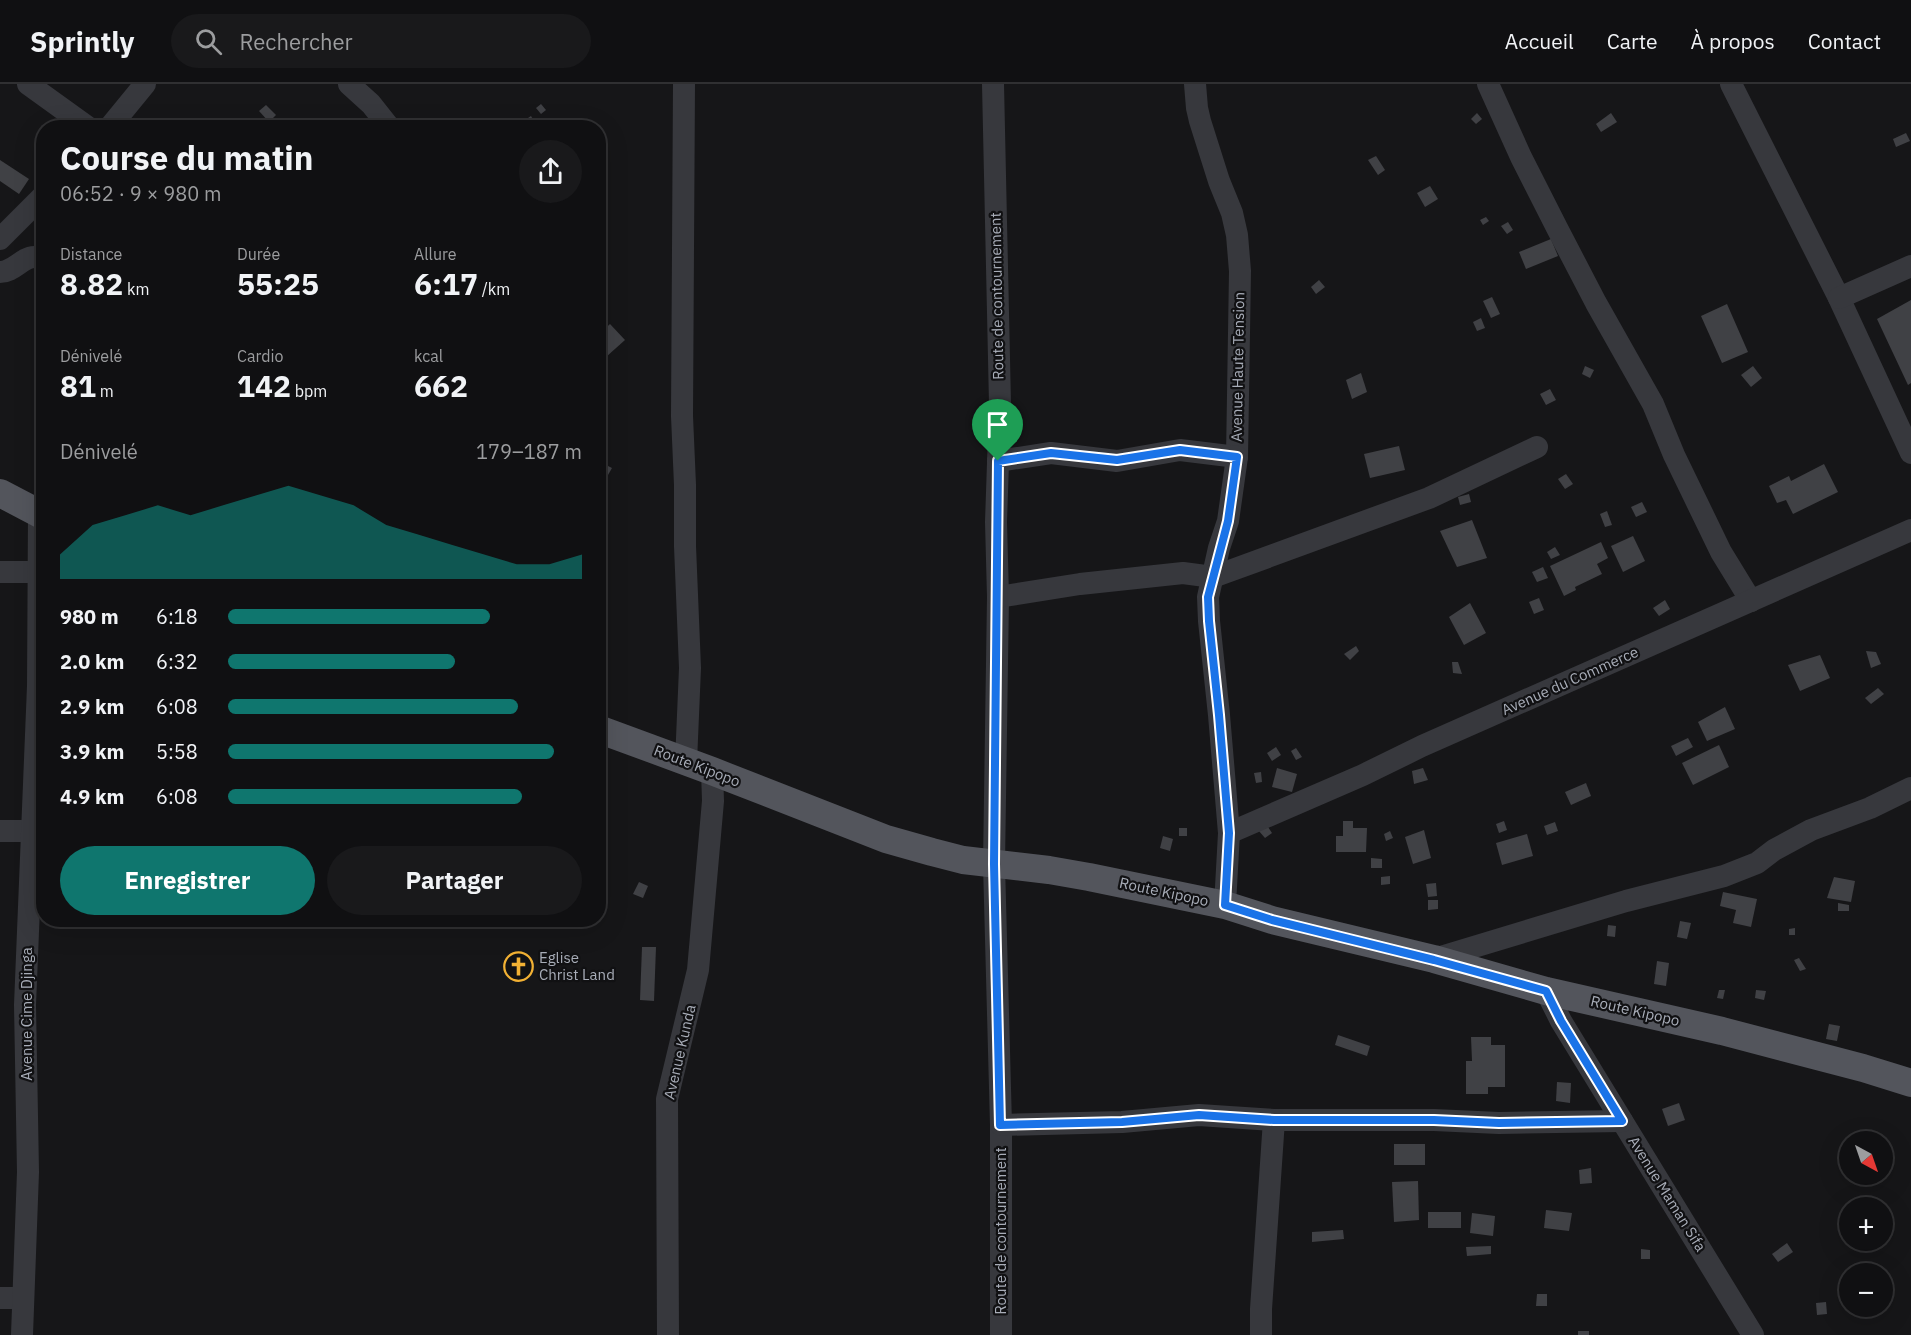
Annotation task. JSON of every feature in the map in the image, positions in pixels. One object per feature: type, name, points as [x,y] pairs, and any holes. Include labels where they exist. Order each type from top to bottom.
[{"type":"main road","points":[[0,493],[36,512]]},
{"type":"main road","name":"Route Kipopo","points":[[606,732],[886,839],[963,860],[1049,870],[1225,905],[1272,920],[1434,960],[1546,991],[1722,1031],[1911,1083]]},
{"type":"street","points":[[28,84],[78,120]]},
{"type":"street","points":[[116,120],[145,84]]},
{"type":"street","points":[[349,84],[371,104],[384,120]]},
{"type":"street","name":"Avenue Kunda","points":[[668,1335],[668,1099],[698,970],[713,801],[699,766],[690,668],[685,546],[682,416],[684,84]]},
{"type":"street","name":"Route de contournement","points":[[993,84],[1000,404],[996,522],[998,597],[994,864],[1000,1125],[1001,1335]]},
{"type":"street","name":"Avenue Haute Tension","points":[[1195,84],[1197,108],[1219,181],[1232,213],[1239,250],[1237,457],[1231,506],[1208,597],[1229,833],[1225,905]]},
{"type":"street","points":[[1488,84],[1557,228],[1653,404],[1674,455],[1721,552],[1751,601]]},
{"type":"street","points":[[1740,86],[1911,453]]},
{"type":"street","points":[[0,239],[36,203]]},
{"type":"street","points":[[0,272],[12,269],[26,258],[36,257]]},
{"type":"street","points":[[1839,298],[1911,266]]},
{"type":"street","points":[[998,597],[1080,584],[1183,573],[1213,577],[1429,498],[1537,447]]},
{"type":"street","points":[[998,461],[1051,453],[1117,460],[1180,450],[1237,457]]},
{"type":"street","name":"Avenue du Commerce","points":[[1229,833],[1364,775],[1422,746],[1911,530]]},
{"type":"street","points":[[0,572],[36,572]]},
{"type":"street","name":"Avenue Cime Djinga","points":[[22,1335],[28,1172],[25,1005],[36,727]]},
{"type":"street","points":[[1434,960],[1626,901],[1724,876],[1757,862],[1811,830],[1870,808],[1911,788]]},
{"type":"street","points":[[0,831],[31,831]]},
{"type":"street","name":"Avenue Maman Sifa","points":[[1546,991],[1561,1021],[1753,1335]]},
{"type":"street","points":[[1000,1125],[1122,1122],[1199,1115],[1274,1120],[1434,1120],[1499,1123],[1622,1121]]},
{"type":"street","points":[[1261,1335],[1274,1120]]},
{"type":"street","points":[[0,1298],[23,1298]]},
{"type":"building","points":[[541,104],[546,110],[541,114],[536,108]]},
{"type":"building","points":[[266,105],[276,115],[271,120],[267,120],[259,111]]},
{"type":"building","points":[[1477,113],[1482,119],[1476,124],[1471,119]]},
{"type":"building","points":[[1611,113],[1617,122],[1601,132],[1596,124]]},
{"type":"building","points":[[1906,133],[1910,141],[1896,147],[1893,139]]},
{"type":"building","points":[[1376,156],[1385,170],[1378,175],[1368,160]]},
{"type":"building","points":[[0,160],[29,179],[19,194],[0,181]]},
{"type":"building","points":[[1430,186],[1438,199],[1425,207],[1417,193]]},
{"type":"building","points":[[1486,217],[1489,221],[1483,225],[1480,220]]},
{"type":"building","points":[[1508,222],[1513,230],[1507,234],[1501,226]]},
{"type":"building","points":[[1551,239],[1558,256],[1526,269],[1519,252]]},
{"type":"building","points":[[1319,280],[1325,287],[1316,294],[1311,287]]},
{"type":"building","points":[[1492,297],[1500,314],[1491,318],[1483,301]]},
{"type":"building","points":[[1911,300],[1911,383],[1908,385],[1877,319]]},
{"type":"building","points":[[1727,304],[1748,352],[1722,363],[1701,316]]},
{"type":"building","points":[[1481,318],[1485,328],[1477,331],[1473,322]]},
{"type":"building","points":[[610,324],[625,340],[606,357],[606,328]]},
{"type":"building","points":[[1585,366],[1594,370],[1590,378],[1582,374]]},
{"type":"building","points":[[1753,366],[1762,378],[1751,387],[1741,375]]},
{"type":"building","points":[[1361,373],[1367,392],[1352,399],[1346,380]]},
{"type":"building","points":[[1550,389],[1556,400],[1546,405],[1540,394]]},
{"type":"building","points":[[1399,446],[1405,470],[1370,478],[1364,454]]},
{"type":"building","points":[[1824,464],[1838,492],[1793,514],[1786,500],[1777,503],[1769,486],[1789,476],[1791,481]]},
{"type":"building","points":[[606,465],[612,468],[608,475],[606,474]]},
{"type":"building","points":[[1566,474],[1573,484],[1565,489],[1558,479]]},
{"type":"building","points":[[1469,494],[1471,502],[1460,505],[1458,497]]},
{"type":"building","points":[[1642,502],[1647,512],[1636,517],[1631,507]]},
{"type":"building","points":[[1607,511],[1612,525],[1605,527],[1600,514]]},
{"type":"building","points":[[1472,520],[1487,558],[1457,567],[1440,531]]},
{"type":"building","points":[[1633,536],[1645,561],[1623,572],[1611,546]]},
{"type":"building","points":[[1601,542],[1608,558],[1597,564],[1602,574],[1575,587],[1576,590],[1564,596],[1550,566]]},
{"type":"building","points":[[1555,547],[1560,555],[1551,559],[1547,552]]},
{"type":"building","points":[[1543,567],[1548,578],[1537,582],[1532,572]]},
{"type":"building","points":[[1539,598],[1544,610],[1534,614],[1529,602]]},
{"type":"building","points":[[1665,600],[1670,609],[1659,616],[1653,608]]},
{"type":"building","points":[[1470,603],[1486,633],[1464,645],[1449,617]]},
{"type":"building","points":[[1356,646],[1359,651],[1350,660],[1344,654]]},
{"type":"building","points":[[1866,651],[1876,652],[1881,664],[1871,668]]},
{"type":"building","points":[[1820,655],[1830,678],[1800,691],[1788,665]]},
{"type":"building","points":[[1452,662],[1458,662],[1462,674],[1453,673]]},
{"type":"building","points":[[1878,688],[1884,694],[1871,704],[1865,698]]},
{"type":"building","points":[[1725,707],[1735,729],[1707,741],[1698,722]]},
{"type":"building","points":[[1688,738],[1693,747],[1676,756],[1671,746]]},
{"type":"building","points":[[1719,745],[1729,767],[1693,785],[1682,763]]},
{"type":"building","points":[[1276,747],[1281,755],[1272,761],[1267,753]]},
{"type":"building","points":[[1296,748],[1302,757],[1296,760],[1291,751]]},
{"type":"building","points":[[1277,768],[1297,774],[1292,792],[1272,787]]},
{"type":"building","points":[[1423,768],[1428,780],[1414,784],[1412,771]]},
{"type":"building","points":[[1261,772],[1262,782],[1256,783],[1254,773]]},
{"type":"building","points":[[1586,783],[1591,796],[1571,805],[1565,792]]},
{"type":"building","points":[[1343,821],[1353,821],[1353,828],[1367,828],[1366,852],[1336,852],[1336,836],[1343,836]]},
{"type":"building","points":[[1504,821],[1507,830],[1499,833],[1496,824]]},
{"type":"building","points":[[1555,822],[1558,831],[1547,835],[1544,826]]},
{"type":"building","points":[[1266,824],[1272,833],[1265,838],[1258,830]]},
{"type":"building","points":[[1179,828],[1187,828],[1187,836],[1179,836]]},
{"type":"building","points":[[1424,830],[1431,858],[1413,864],[1405,837]]},
{"type":"building","points":[[1390,831],[1393,838],[1386,841],[1384,834]]},
{"type":"building","points":[[1527,834],[1533,856],[1502,865],[1496,843]]},
{"type":"building","points":[[1163,836],[1173,839],[1170,851],[1160,848]]},
{"type":"building","points":[[1371,858],[1382,859],[1382,868],[1371,868]]},
{"type":"building","points":[[1390,876],[1390,884],[1381,885],[1381,877]]},
{"type":"building","points":[[1834,877],[1855,881],[1851,902],[1827,898]]},
{"type":"building","points":[[639,882],[648,886],[643,898],[633,894]]},
{"type":"building","points":[[1436,883],[1437,896],[1428,897],[1426,884]]},
{"type":"building","points":[[1723,892],[1757,899],[1751,927],[1733,923],[1736,910],[1720,906]]},
{"type":"building","points":[[1428,900],[1438,900],[1438,909],[1428,910]]},
{"type":"building","points":[[1838,903],[1849,905],[1849,911],[1838,911]]},
{"type":"building","points":[[1680,921],[1691,923],[1687,939],[1677,937]]},
{"type":"building","points":[[1608,925],[1616,926],[1615,937],[1607,936]]},
{"type":"building","points":[[1795,928],[1795,935],[1789,935],[1789,929]]},
{"type":"building","points":[[642,947],[656,947],[654,1001],[640,1000]]},
{"type":"building","points":[[1799,958],[1806,969],[1800,971],[1794,960]]},
{"type":"building","points":[[1657,961],[1669,963],[1666,986],[1654,984]]},
{"type":"building","points":[[1719,990],[1725,990],[1723,999],[1717,998]]},
{"type":"building","points":[[1756,990],[1766,991],[1764,1000],[1755,998]]},
{"type":"building","points":[[1829,1024],[1840,1026],[1837,1041],[1826,1039]]},
{"type":"building","points":[[1338,1035],[1370,1046],[1367,1056],[1335,1045]]},
{"type":"building","points":[[1471,1037],[1491,1037],[1491,1045],[1505,1045],[1505,1087],[1488,1087],[1488,1094],[1466,1094],[1466,1061],[1472,1061]]},
{"type":"building","points":[[1557,1082],[1571,1083],[1570,1103],[1556,1101]]},
{"type":"building","points":[[1679,1103],[1685,1120],[1668,1126],[1662,1109]]},
{"type":"building","points":[[1394,1144],[1425,1144],[1425,1165],[1394,1165]]},
{"type":"building","points":[[1591,1168],[1592,1183],[1580,1184],[1579,1170]]},
{"type":"building","points":[[1418,1181],[1419,1220],[1394,1222],[1392,1182]]},
{"type":"building","points":[[1546,1210],[1572,1213],[1569,1231],[1544,1228]]},
{"type":"building","points":[[1428,1212],[1461,1212],[1461,1228],[1428,1228]]},
{"type":"building","points":[[1472,1213],[1495,1216],[1493,1236],[1470,1233]]},
{"type":"building","points":[[1343,1230],[1344,1239],[1312,1242],[1312,1232]]},
{"type":"building","points":[[1787,1243],[1793,1252],[1778,1262],[1772,1254]]},
{"type":"building","points":[[1491,1246],[1491,1254],[1467,1256],[1466,1247]]},
{"type":"building","points":[[1641,1249],[1650,1250],[1650,1259],[1641,1259]]},
{"type":"building","points":[[1537,1294],[1547,1294],[1547,1306],[1536,1306]]},
{"type":"building","points":[[1826,1302],[1827,1314],[1817,1315],[1816,1303]]},
{"type":"building","points":[[1578,1331],[1589,1331],[1589,1335],[1578,1335]]},
{"type":"place","name":"Eglise Christ Land","points":[[518,967]]},
{"type":"route","points":[[1180,450],[1237,457],[1228,521],[1208,597],[1229,833],[1225,905],[1272,920],[1434,960],[1546,991],[1561,1021],[1622,1121],[1499,1123],[1434,1120],[1274,1120],[1199,1115],[1122,1122],[1000,1125],[994,864],[998,461],[1051,453],[1117,460],[1180,450]]}]
